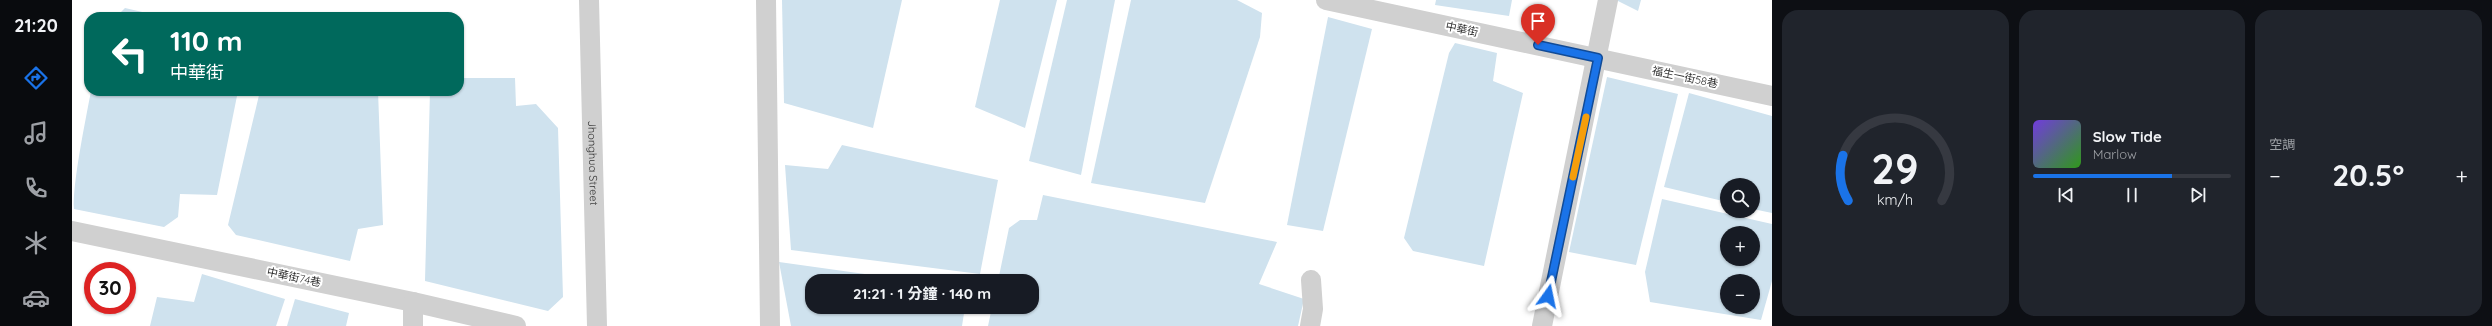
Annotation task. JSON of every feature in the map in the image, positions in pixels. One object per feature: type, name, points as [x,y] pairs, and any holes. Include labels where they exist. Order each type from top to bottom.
[{"type":"street","name":"Jhonghua Street","points":[[589,0],[597,326]]},
{"type":"street","points":[[766,0],[770,326]]},
{"type":"street","name":"中華街","points":[[1326,0],[1598,58]]},
{"type":"street","points":[[1542,326],[1598,58],[1608,0]]},
{"type":"street","name":"福生一街58巷","points":[[1598,58],[1772,96]]},
{"type":"street","name":"中華街74巷","points":[[72,231],[413,302],[516,326]]},
{"type":"street","points":[[1310,326],[1313,309],[1311,280]]},
{"type":"street","points":[[413,302],[414,326]]},
{"type":"water","points":[[782,0],[902,0],[873,128],[784,103]]},
{"type":"water","points":[[1000,0],[1057,0],[1025,128],[975,107]]},
{"type":"water","points":[[1067,0],[1115,0],[1081,175],[1029,161]]},
{"type":"water","points":[[1131,0],[1237,0],[1262,13],[1260,37],[1205,203],[1091,183]]},
{"type":"water","points":[[1436,0],[1512,0],[1509,16],[1435,5]]},
{"type":"water","points":[[1616,0],[1641,0],[1638,11]]},
{"type":"water","points":[[125,8],[142,12],[121,12]]},
{"type":"water","points":[[1328,17],[1372,29],[1323,231],[1287,225]]},
{"type":"water","points":[[1455,43],[1497,53],[1493,81],[1523,93],[1484,266],[1413,251],[1404,238],[1449,53]]},
{"type":"water","points":[[1607,77],[1678,94],[1636,265],[1569,252]]},
{"type":"water","points":[[464,78],[515,78],[516,106],[536,104],[558,128],[563,297],[548,311],[425,281],[430,96],[464,96]]},
{"type":"water","points":[[1689,93],[1772,116],[1772,213],[1760,210],[1760,178],[1720,178],[1720,200],[1664,187]]},
{"type":"water","points":[[90,96],[237,96],[217,195],[180,194],[178,217],[164,227],[74,209],[75,184]]},
{"type":"water","points":[[259,96],[378,96],[383,225],[358,229],[350,261],[236,235],[228,225]]},
{"type":"water","points":[[842,145],[998,180],[980,274],[791,250],[785,165],[828,169]]},
{"type":"water","points":[[1043,195],[1277,242],[1259,284],[1304,299],[1298,326],[988,326],[991,314],[1039,314],[1039,274],[999,274],[1009,228],[1020,220],[1037,220]]},
{"type":"water","points":[[1662,199],[1720,212],[1720,218],[1746,218],[1772,224],[1772,281],[1761,320],[1724,314],[1760,314],[1760,274],[1720,274],[1720,313],[1650,302],[1645,272]]},
{"type":"water","points":[[779,262],[865,274],[805,274],[805,314],[964,314],[962,326],[791,326]]},
{"type":"water","points":[[202,274],[285,299],[276,326],[150,326],[157,297],[194,302]]},
{"type":"water","points":[[295,299],[349,313],[346,326],[287,326]]},
{"type":"slow traffic","points":[[1573,177],[1586,117]]},
{"type":"route","points":[[1538,45],[1598,58],[1548,296]]}]
